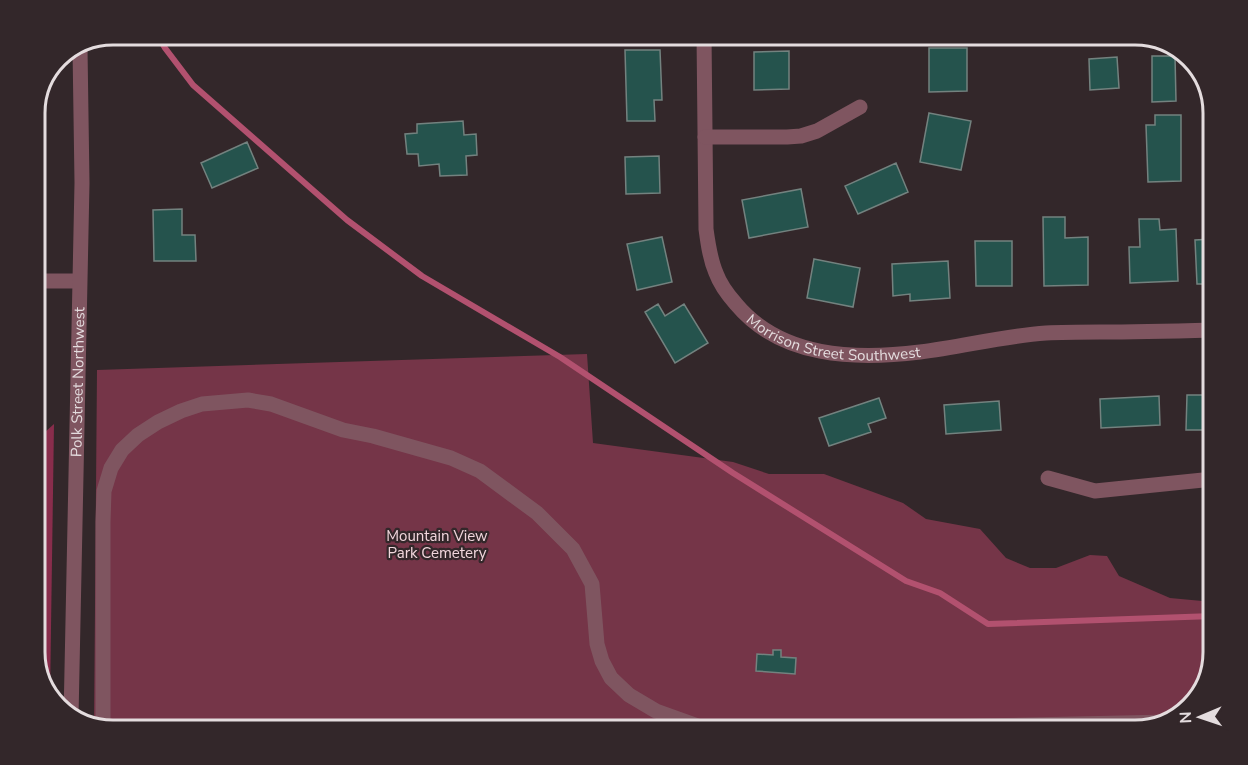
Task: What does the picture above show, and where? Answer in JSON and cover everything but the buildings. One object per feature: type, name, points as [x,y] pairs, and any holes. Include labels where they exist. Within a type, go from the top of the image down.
[{"type":"street","name":"Morrison Street Southwest","points":[[704,45],[708,246],[716,275],[730,297],[748,318],[759,326],[795,345],[818,351],[864,356],[918,352],[1045,333],[1203,330]]},
{"type":"street","name":"Polk Street Northwest","points":[[71,706],[82,163],[81,53]]},
{"type":"street","points":[[705,137],[801,136],[817,131],[860,107]]},
{"type":"street","points":[[45,281],[79,281]]},
{"type":"street","points":[[103,719],[103,522],[104,491],[111,468],[122,450],[138,435],[158,422],[202,404],[248,400],[271,404],[343,429],[451,458],[480,471],[537,513],[573,549],[592,584],[597,644],[602,661],[611,678],[630,695],[656,711],[681,720]]},
{"type":"street","points":[[1048,478],[1095,491],[1203,480]]},
{"type":"green space","name":"Mountain View Park Cemetery","points":[[587,354],[593,443],[733,462],[769,474],[824,474],[903,503],[926,519],[980,529],[1006,558],[1030,568],[1056,568],[1090,555],[1107,556],[1119,576],[1170,598],[1203,601],[1203,652],[1201,670],[1194,686],[1170,687],[1170,710],[1153,718],[1136,720],[112,720],[94,718],[97,370]]},
{"type":"shaded area","points":[[54,424],[50,677],[45,657],[45,432]]},
{"type":"waterway","points":[[163,45],[193,85],[347,220],[422,276],[560,357],[733,473],[906,581],[940,593],[988,624],[1203,616]]}]
